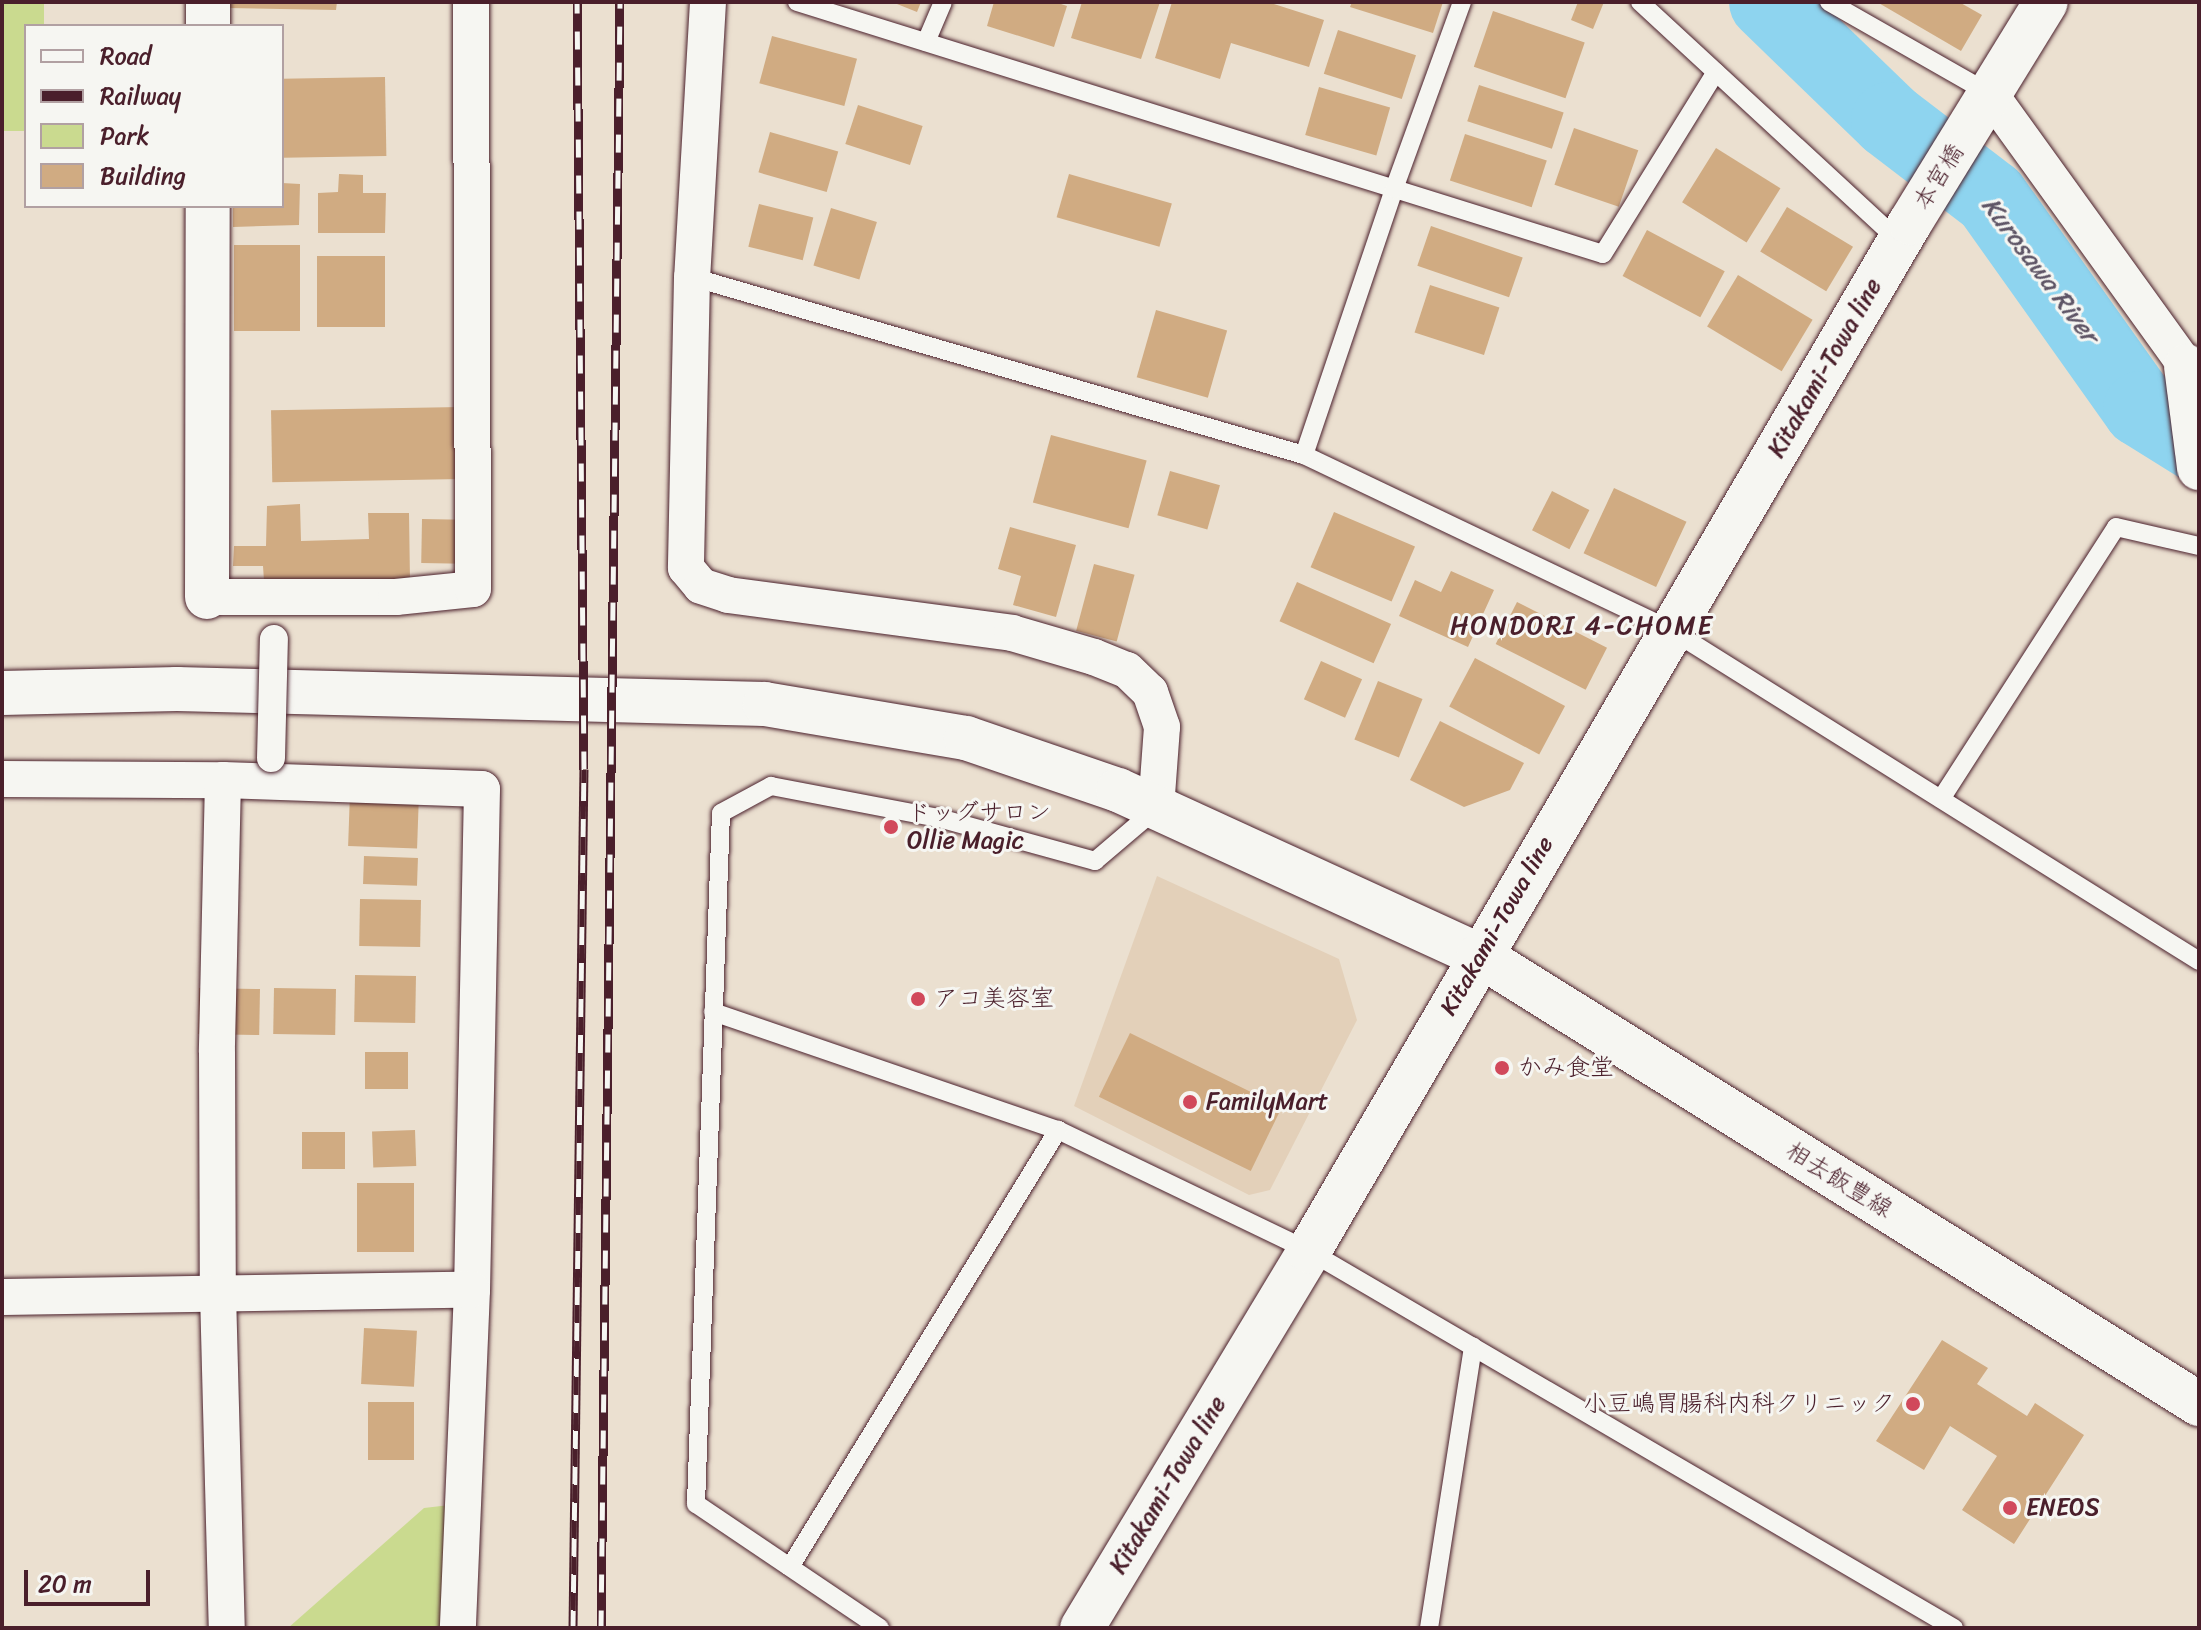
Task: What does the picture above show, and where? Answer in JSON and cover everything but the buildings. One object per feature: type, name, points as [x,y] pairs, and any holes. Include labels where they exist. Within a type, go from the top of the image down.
[{"type":"main road","points":[[208,2],[208,24]]},
{"type":"main road","points":[[1979,112],[2046,2]]},
{"type":"main road","name":"本宮橋","points":[[1905,232],[1979,112]]},
{"type":"main road","points":[[207,597],[208,208]]},
{"type":"main road","name":"Kitakami-Towa line","points":[[1082,1628],[1309,1251],[1479,955],[1905,232]]},
{"type":"main road","points":[[2195,362],[2199,468]]},
{"type":"main road","name":"相去飯豊線","points":[[2,693],[192,690],[765,704],[966,738],[1118,790],[1479,955],[2199,1404]]},
{"type":"street","points":[[207,597],[396,597],[473,589],[471,2]]},
{"type":"street","points":[[708,2],[692,277],[686,568],[701,586],[728,595],[1012,633],[1127,670],[1150,692],[1162,727],[1156,809]]},
{"type":"street","points":[[1979,112],[2195,362]]},
{"type":"street","points":[[271,758],[274,639]]},
{"type":"street","points":[[2,779],[223,780],[482,789],[472,1290],[458,1628]]},
{"type":"street","points":[[223,780],[217,1052],[218,1293],[227,1628]]},
{"type":"street","points":[[2,1297],[472,1290]]},
{"type":"lane","points":[[797,2],[1603,254],[1716,72]]},
{"type":"lane","points":[[926,42],[943,2]]},
{"type":"lane","points":[[1304,455],[1394,189],[1462,2]]},
{"type":"lane","points":[[1640,2],[1716,72],[1905,232]]},
{"type":"lane","points":[[1833,4],[1979,112]]},
{"type":"lane","points":[[692,277],[1304,455],[1671,630],[2199,961]]},
{"type":"lane","points":[[1941,799],[2116,527],[2199,546]]},
{"type":"lane","points":[[880,1628],[696,1504],[721,813],[771,786],[939,818],[1095,861],[1156,809]]},
{"type":"lane","points":[[713,1012],[1058,1130],[1309,1251],[1954,1628]]},
{"type":"lane","points":[[790,1567],[1058,1130]]},
{"type":"lane","points":[[1429,1628],[1473,1346]]},
{"type":"shaded area","points":[[1157,876],[1339,959],[1357,1020],[1270,1190],[1249,1195],[1074,1106]]},
{"type":"green space","points":[[2,2],[44,2],[44,24],[24,24],[24,131],[2,131]]},
{"type":"green space","points":[[467,1503],[466,1628],[288,1628],[424,1508]]},
{"type":"waterway","name":"Kurosawa River","points":[[1767,2],[1889,120],[1991,198],[2141,409],[2199,445]]},
{"type":"railway","points":[[573,1628],[584,769],[577,2]]},
{"type":"railway","points":[[601,1628],[620,2]]},
{"type":"place","name":"ドッグサロン Ollie Magic","points":[[891,827]]},
{"type":"place","name":"アコ美容室","points":[[918,999]]},
{"type":"place","name":"かみ食堂","points":[[1502,1068]]},
{"type":"place","name":"FamilyMart","points":[[1190,1102]]},
{"type":"place","name":"小豆嶋胃腸科内科クリニック","points":[[1913,1404]]},
{"type":"place","name":"ENEOS","points":[[2010,1508]]},
{"type":"district","name":"HONDORI 4-CHOME","points":[[1582,626]]}]
